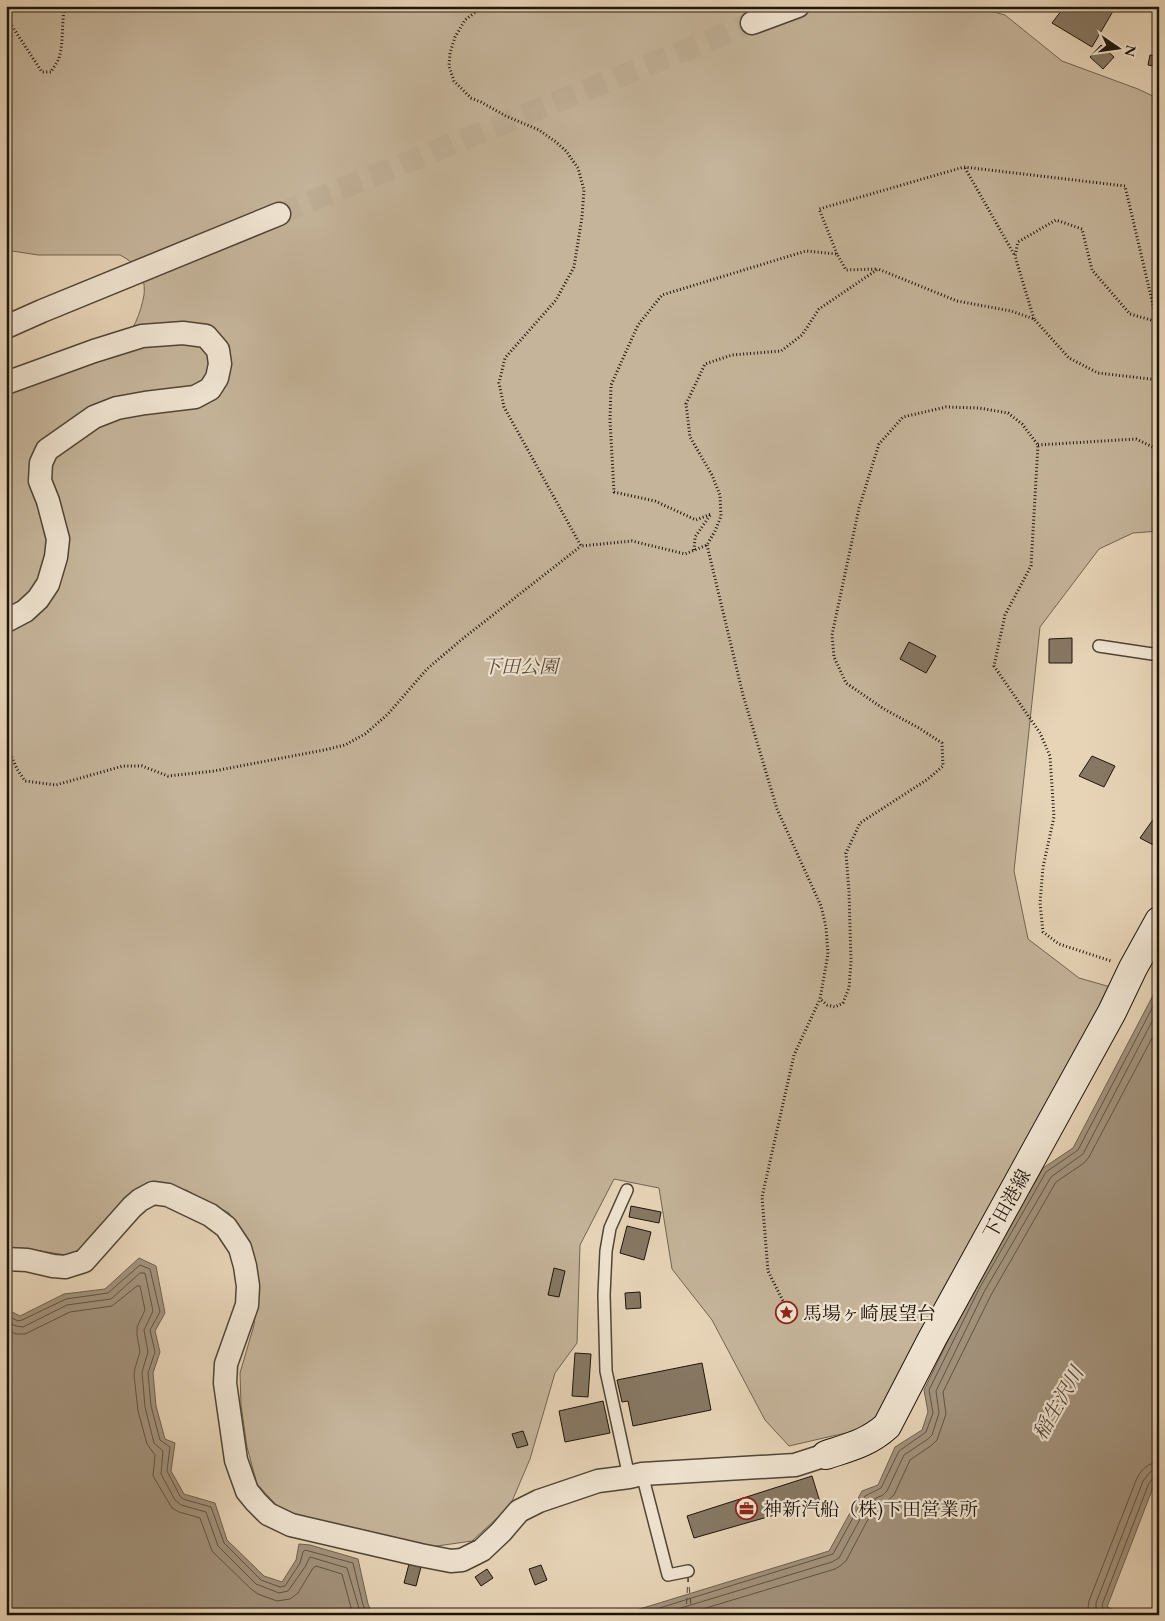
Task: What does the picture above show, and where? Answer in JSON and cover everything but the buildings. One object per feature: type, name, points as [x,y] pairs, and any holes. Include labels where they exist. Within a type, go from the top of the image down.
[{"type":"main road","name":"下田港線","points":[[826,1455],[857,1445],[875,1436],[887,1426],[932,1339],[1112,1012],[1133,968],[1159,921]]},
{"type":"street","points":[[752,24],[798,6]]},
{"type":"street","points":[[6,327],[279,214]]},
{"type":"street","points":[[6,383],[94,351],[142,336],[183,333],[206,336],[218,350],[220,364],[218,378],[210,388],[195,397],[145,402],[117,408],[94,417],[48,450],[41,463],[40,481],[48,501],[58,540],[56,557],[48,584],[38,599],[25,611],[6,621]]},
{"type":"street","points":[[6,1259],[27,1260],[65,1267],[84,1261],[132,1207],[153,1193],[168,1195],[210,1215],[226,1227],[240,1248],[248,1286],[247,1306],[226,1364],[225,1383],[236,1460],[247,1491],[268,1514],[291,1525],[420,1556],[451,1561],[462,1560],[482,1550],[519,1511],[539,1501],[598,1481],[636,1476],[795,1465],[826,1455]]},
{"type":"lane","points":[[1099,646],[1159,654]]},
{"type":"lane","points":[[626,1190],[610,1228],[606,1251],[604,1295],[606,1372],[636,1476],[668,1575],[688,1570]]},
{"type":"path","points":[[6,17],[42,72],[47,73],[51,72],[58,59],[62,45],[65,6]]},
{"type":"path","points":[[484,6],[465,20],[455,37],[450,52],[449,66],[454,81],[470,98],[539,130],[556,142],[566,151],[578,168],[584,190],[574,267],[556,300],[506,358],[498,383],[504,408],[581,546]]},
{"type":"path","points":[[964,167],[1015,256],[1034,318],[1069,358],[1098,373],[1159,380]]},
{"type":"path","points":[[1015,256],[1018,242],[1056,220],[1082,229],[1092,270],[1130,314],[1158,322],[1125,186],[964,167],[819,209],[837,254],[846,270],[878,269],[957,301],[1011,310],[1034,318]]},
{"type":"path","points":[[694,550],[695,537],[711,514],[696,520],[655,501],[614,492],[610,420],[611,385],[638,325],[662,295],[806,251],[837,254]]},
{"type":"path","points":[[6,744],[16,769],[26,781],[56,785],[123,766],[142,766],[168,776],[214,771],[345,745],[365,734],[388,714],[427,669],[461,640],[581,546],[632,541],[685,554],[707,545],[721,516],[720,495],[712,476],[690,437],[686,404],[704,364],[732,355],[781,351],[802,335],[820,309],[878,269]]},
{"type":"path","points":[[820,999],[827,1005],[835,1007],[843,1003],[849,988],[851,961],[846,853],[860,823],[928,779],[942,766],[942,743],[884,709],[846,683],[834,657],[832,635],[859,508],[879,444],[903,417],[946,406],[979,408],[1008,413],[1022,424],[1038,445],[1030,566],[1005,615],[994,666],[1040,733],[1050,756],[1054,817],[1043,867],[1040,903],[1043,932],[1059,944],[1133,968]]},
{"type":"path","points":[[1038,445],[1136,439],[1159,450]]},
{"type":"path","points":[[707,545],[743,695],[777,809],[823,913],[826,927],[828,954],[820,999],[794,1055],[762,1197],[768,1271],[786,1307]]},
{"type":"green space","name":"下田公園","points":[[6,6],[973,6],[1005,15],[1062,61],[1138,89],[1159,99],[1159,531],[1133,533],[1099,549],[1040,627],[1014,871],[1028,939],[1079,978],[1114,988],[876,1426],[789,1446],[765,1420],[712,1320],[672,1269],[659,1188],[614,1179],[580,1245],[577,1343],[555,1373],[530,1459],[510,1506],[472,1541],[430,1547],[282,1511],[257,1484],[247,1447],[241,1405],[240,1373],[254,1325],[259,1281],[247,1241],[229,1213],[186,1190],[152,1188],[72,1256],[22,1248],[6,1249],[6,393],[67,373],[91,362],[119,345],[136,322],[143,302],[144,288],[142,276],[136,266],[120,255],[38,255],[6,250]]},
{"type":"water","name":"稲生沢川","points":[[1159,984],[1159,1478],[1154,1485],[1107,1607],[1125,1615],[620,1615],[829,1551],[862,1491],[878,1485],[895,1447],[922,1430],[928,1412],[924,1390],[974,1287],[1043,1168],[1073,1148]]},
{"type":"water","points":[[139,1258],[156,1266],[165,1313],[155,1331],[160,1352],[153,1373],[156,1406],[165,1439],[175,1443],[171,1471],[184,1494],[215,1503],[227,1540],[264,1576],[282,1582],[296,1560],[299,1544],[310,1545],[358,1559],[368,1604],[373,1615],[6,1615],[6,1309],[20,1316],[64,1294],[105,1289]]},
{"type":"ferry route","points":[[688,1576],[692,1615]]},
{"type":"ferry route","points":[[686,1615],[688,1576]]},
{"type":"tunnel","points":[[279,214],[752,23]]},
{"type":"place","name":"馬場ヶ崎展望台","points":[[787,1313]]},
{"type":"place","name":"神新汽船（株)下田営業所","points":[[747,1509]]}]
